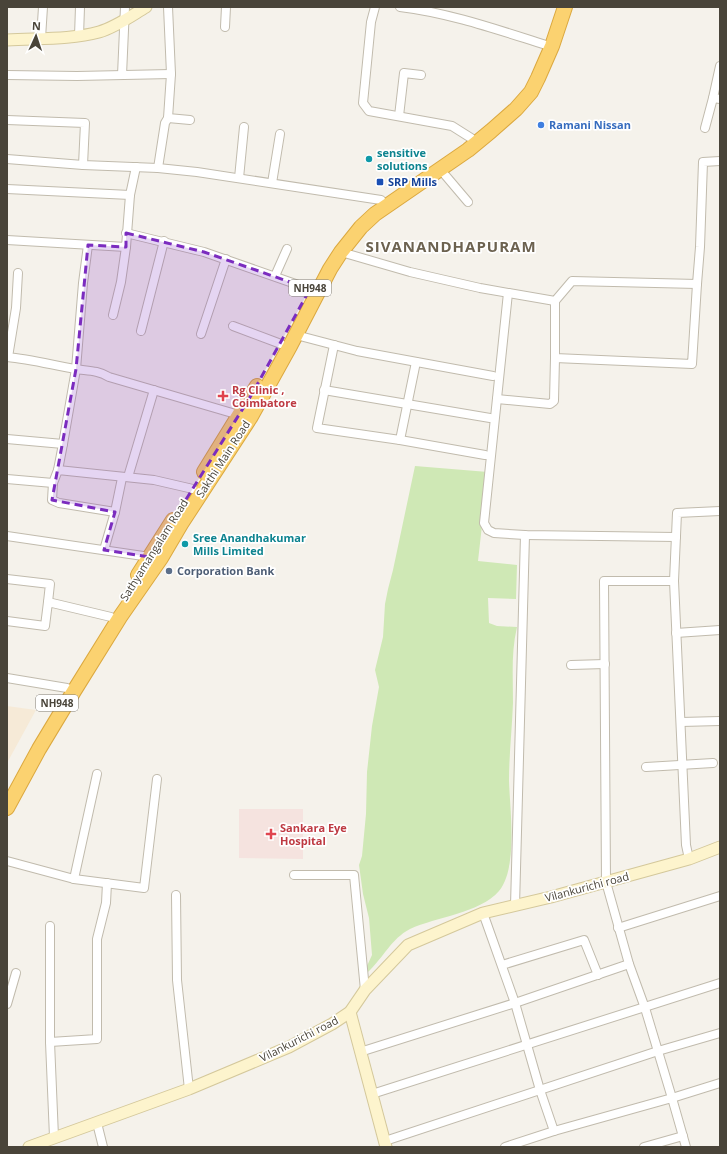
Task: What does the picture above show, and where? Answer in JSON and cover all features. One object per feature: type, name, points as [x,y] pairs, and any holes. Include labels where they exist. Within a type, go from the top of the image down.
[{"type":"highway","name":"Sathyamangalam Road","points":[[7,791],[36,736],[66,688],[193,489],[247,409],[310,289],[334,249],[356,222],[371,207],[471,138],[509,105],[523,89],[532,74],[546,45],[558,7]]},
{"type":"highway","name":"Sakthi Main Road","points":[[7,808],[39,749],[74,691],[120,617],[161,558],[247,409],[296,335],[330,269],[341,252],[361,227],[375,214],[468,150],[516,109],[530,92],[552,46],[565,7]]},
{"type":"main road","points":[[7,40],[79,36],[101,31],[146,7]]},
{"type":"main road","name":"Vilankurichi road","points":[[28,1147],[189,1089],[289,1047],[332,1024],[350,1012],[365,990],[408,945],[483,913],[515,906],[660,867],[720,847]]},
{"type":"main road","points":[[350,1012],[385,1144]]},
{"type":"street","points":[[41,38],[43,7]]},
{"type":"street","points":[[79,36],[80,7]]},
{"type":"street","points":[[122,75],[125,7]]},
{"type":"street","points":[[158,168],[165,123],[168,118],[171,74],[168,7]]},
{"type":"street","points":[[225,26],[226,7]]},
{"type":"street","points":[[374,7],[363,103],[369,111],[452,126],[471,138]]},
{"type":"street","points":[[400,7],[416,8],[450,16],[546,45]]},
{"type":"street","points":[[450,7],[450,16]]},
{"type":"street","points":[[705,128],[716,98],[720,66]]},
{"type":"street","points":[[399,116],[404,73],[421,74]]},
{"type":"street","points":[[7,75],[77,76],[171,74]]},
{"type":"street","points":[[168,118],[190,120]]},
{"type":"street","points":[[7,120],[85,123],[83,165]]},
{"type":"street","points":[[238,178],[244,127]]},
{"type":"street","points":[[272,183],[280,134]]},
{"type":"street","points":[[7,159],[83,165],[158,168],[238,178],[381,200]]},
{"type":"street","points":[[555,358],[692,364],[700,247],[703,162],[720,161]]},
{"type":"street","points":[[113,315],[121,282],[126,247],[130,195],[136,167]]},
{"type":"street","points":[[440,169],[468,202]]},
{"type":"street","points":[[7,189],[130,195]]},
{"type":"street","points":[[126,233],[164,241],[204,252],[310,289]]},
{"type":"street","points":[[7,240],[126,247]]},
{"type":"street","points":[[141,331],[164,241]]},
{"type":"street","points":[[88,245],[83,283],[76,369],[58,470],[53,483],[52,500],[59,503],[115,512]]},
{"type":"street","points":[[275,276],[287,249]]},
{"type":"street","points":[[341,252],[410,272],[508,293],[555,301]]},
{"type":"street","points":[[201,334],[226,259]]},
{"type":"street","points":[[18,273],[16,308],[8,357],[99,372],[109,377],[154,390],[247,409]]},
{"type":"street","points":[[497,399],[550,404],[554,401],[555,301],[572,281],[697,284]]},
{"type":"street","points":[[508,293],[484,523],[488,530],[494,533],[525,535],[676,537]]},
{"type":"street","points":[[7,307],[16,308]]},
{"type":"street","points":[[233,326],[281,344]]},
{"type":"street","points":[[296,335],[357,351],[493,376]]},
{"type":"street","points":[[334,345],[317,428],[400,440],[485,455]]},
{"type":"street","points":[[400,440],[416,362]]},
{"type":"street","points":[[104,550],[125,478],[154,390]]},
{"type":"street","points":[[324,390],[490,418]]},
{"type":"street","points":[[7,439],[63,444]]},
{"type":"street","points":[[58,470],[154,480],[193,489]]},
{"type":"street","points":[[7,479],[53,483]]},
{"type":"street","points":[[689,858],[686,845],[674,581],[677,513],[720,511]]},
{"type":"street","points":[[515,906],[525,535]]},
{"type":"street","points":[[7,536],[150,557]]},
{"type":"street","points":[[7,579],[50,584],[45,626],[7,622]]},
{"type":"street","points":[[674,581],[604,581],[606,882],[618,928],[645,1008],[686,1147]]},
{"type":"street","points":[[48,602],[111,617]]},
{"type":"street","points":[[676,633],[720,630]]},
{"type":"street","points":[[571,665],[605,664]]},
{"type":"street","points":[[7,678],[66,688]]},
{"type":"street","points":[[681,722],[720,721]]},
{"type":"street","points":[[646,767],[713,763]]},
{"type":"street","points":[[74,879],[97,774]]},
{"type":"street","points":[[7,861],[74,879],[144,888],[157,779]]},
{"type":"street","points":[[294,875],[354,875],[365,990]]},
{"type":"street","points":[[50,1042],[97,1040],[97,939],[106,903],[107,883]]},
{"type":"street","points":[[176,896],[177,980],[189,1089]]},
{"type":"street","points":[[618,928],[720,896]]},
{"type":"street","points":[[483,913],[515,1003],[540,1090],[554,1131]]},
{"type":"street","points":[[50,926],[50,1042],[54,1137]]},
{"type":"street","points":[[502,965],[584,940],[598,974]]},
{"type":"street","points":[[360,1052],[515,1003],[629,964]]},
{"type":"street","points":[[7,1004],[16,973]]},
{"type":"street","points":[[372,1094],[720,983]]},
{"type":"street","points":[[385,1144],[540,1090],[658,1051],[720,1033]]},
{"type":"street","points":[[504,1147],[720,1083]]},
{"type":"street","points":[[97,1123],[103,1147]]},
{"type":"street","points":[[644,1147],[683,1136]]},
{"type":"highlighted area","points":[[126,233],[147,237],[204,252],[310,289],[252,394],[150,557],[104,550],[115,512],[52,500],[76,369],[88,245],[126,247]]},
{"type":"shaded area","points":[[7,706],[36,710],[7,763]]},
{"type":"shaded area","name":"Sankara Eye Hospital","points":[[239,809],[303,809],[303,859],[239,858]]},
{"type":"green space","points":[[415,466],[488,472],[478,561],[517,565],[516,599],[488,598],[489,623],[497,626],[517,627],[513,655],[513,703],[509,771],[512,839],[511,854],[505,881],[499,891],[491,898],[481,905],[469,910],[421,925],[403,933],[368,972],[366,969],[372,955],[369,918],[363,894],[359,865],[362,856],[366,814],[367,772],[372,726],[379,687],[375,670],[383,637],[385,604]]},
{"type":"place","name":"Ramani Nissan","points":[[541,125]]},
{"type":"place","name":"sensitive solutions","points":[[369,159]]},
{"type":"place","name":"SRP Mills","points":[[380,182]]},
{"type":"place","name":"Rg Clinic , Coimbatore","points":[[223,396]]},
{"type":"place","name":"Sree Anandhakumar Mills Limited","points":[[185,544]]},
{"type":"place","name":"Corporation Bank","points":[[169,571]]},
{"type":"place","name":"Sankara Eye Hospital","points":[[271,834]]},
{"type":"district","name":"SIVANANDHAPURAM","points":[[451,247]]}]
